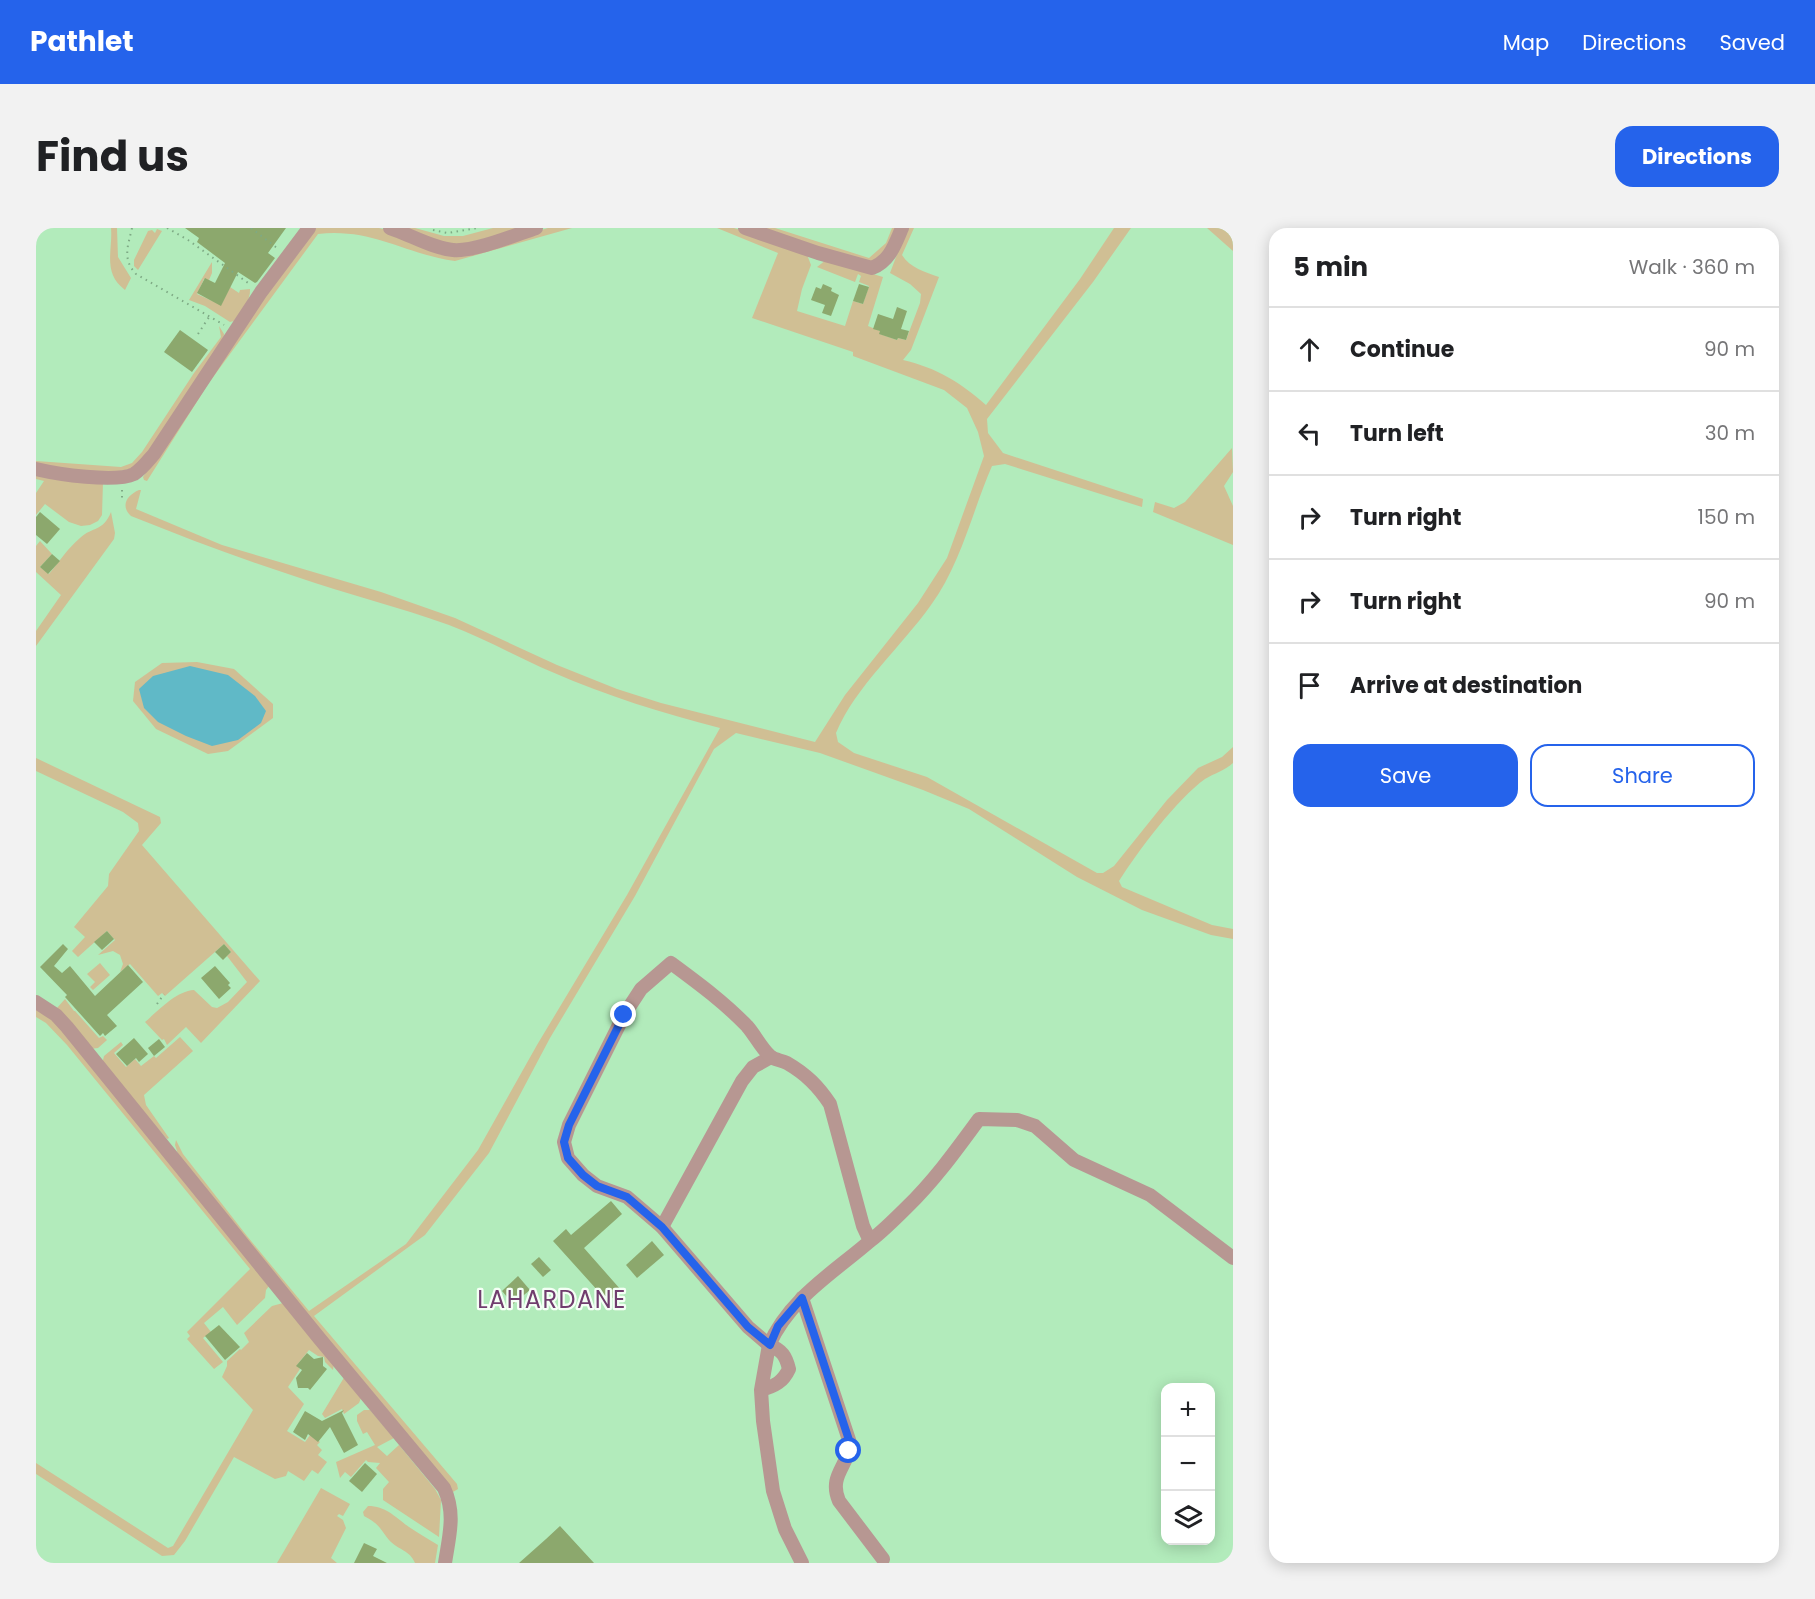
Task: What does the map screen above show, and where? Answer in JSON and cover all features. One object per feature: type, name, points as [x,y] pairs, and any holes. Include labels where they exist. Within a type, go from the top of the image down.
[{"type":"street","points":[[36,469],[107,478],[135,473],[148,462],[261,292],[309,228]]},
{"type":"street","points":[[390,228],[438,247],[455,250],[471,248],[536,228]]},
{"type":"street","points":[[745,228],[872,268],[879,265],[889,255],[902,228]]},
{"type":"street","points":[[761,1390],[773,1387],[784,1380],[789,1369],[786,1356],[748,1327],[662,1227],[627,1197],[597,1186],[583,1175],[568,1158],[564,1142],[569,1125],[629,1006],[641,989],[671,963],[720,1000],[747,1027],[771,1058],[783,1061],[812,1080],[830,1104],[863,1226],[870,1242]]},
{"type":"street","points":[[36,1002],[67,1027],[306,1323],[444,1488],[451,1505],[445,1563]]},
{"type":"street","points":[[662,1227],[742,1081],[753,1067],[771,1058]]},
{"type":"street","points":[[802,1563],[785,1529],[773,1491],[761,1390],[770,1345],[778,1326],[802,1298],[870,1242],[910,1205],[979,1119],[1017,1119],[1043,1131],[1074,1160],[1150,1195],[1233,1258]]},
{"type":"street","points":[[802,1298],[850,1443],[849,1451],[837,1476],[836,1493],[839,1502],[883,1559]]},
{"type":"path","points":[[132,228],[127,255],[129,267],[234,332]]},
{"type":"path","points":[[167,228],[188,240],[261,292]]},
{"type":"path","points":[[251,228],[287,255]]},
{"type":"path","points":[[428,230],[447,233],[477,228]]},
{"type":"path","points":[[198,334],[209,317]]},
{"type":"path","points":[[157,1004],[164,994]]},
{"type":"shaded area","points":[[111,228],[117,228],[118,257],[131,278],[125,290],[113,276],[111,269]]},
{"type":"shaded area","points":[[316,228],[379,228],[470,253],[548,228],[572,228],[455,261],[437,258],[372,238],[338,233],[318,234],[208,384],[147,481],[144,480],[143,477],[205,380],[307,236]]},
{"type":"shaded area","points":[[397,228],[415,228],[444,236],[463,236],[493,228],[526,228],[455,246]]},
{"type":"shaded area","points":[[717,228],[734,228],[806,252],[811,265],[797,311],[845,326],[853,301],[863,304],[869,286],[859,282],[861,276],[858,274],[855,282],[817,267],[826,260],[883,277],[868,326],[880,331],[880,334],[897,340],[898,338],[906,340],[920,303],[921,294],[910,284],[890,273],[907,228],[914,228],[902,255],[914,266],[939,277],[911,350],[903,360],[927,367],[948,377],[986,405],[1080,279],[1114,228],[1131,228],[1093,282],[987,419],[988,433],[1003,453],[1143,499],[1142,507],[1005,464],[992,466],[958,555],[941,589],[931,605],[855,699],[836,733],[838,742],[854,753],[927,777],[1097,873],[1103,873],[1114,866],[1167,800],[1198,768],[1222,757],[1233,747],[1233,763],[1205,779],[1182,799],[1147,841],[1119,881],[1122,887],[1212,925],[1233,929],[1233,939],[1211,935],[1142,910],[1077,877],[969,809],[820,753],[736,733],[714,749],[635,896],[550,1038],[489,1153],[425,1235],[314,1316],[457,1484],[458,1489],[453,1492],[306,1316],[178,1154],[176,1140],[183,1154],[309,1311],[406,1244],[478,1150],[537,1045],[627,895],[720,728],[593,689],[449,625],[214,548],[131,516],[126,508],[126,501],[131,495],[141,490],[136,509],[222,545],[381,592],[455,618],[557,665],[617,689],[661,703],[815,742],[845,695],[918,603],[947,558],[984,456],[978,432],[967,408],[944,390],[853,356],[853,352],[752,318],[778,253]]},
{"type":"shaded area","points":[[756,228],[775,228],[869,258],[886,243],[892,228],[899,228],[884,256],[868,264]]},
{"type":"shaded area","points":[[1207,228],[1226,228],[1233,235],[1233,251]]},
{"type":"shaded area","points":[[157,229],[162,231],[138,270],[134,266],[134,260],[148,231],[152,230],[155,233]]},
{"type":"shaded area","points":[[212,262],[212,273],[209,280],[204,279],[197,294],[221,305],[230,287],[239,293],[240,290],[250,289],[247,302],[234,321],[230,322],[205,306],[189,300]]},
{"type":"shaded area","points":[[219,326],[224,334],[223,341],[138,467],[112,473],[36,466],[36,461],[121,467],[132,463],[142,452],[194,373],[221,337]]},
{"type":"shaded area","points":[[1232,448],[1233,472],[1224,486],[1233,506],[1233,545],[1153,512],[1155,502],[1174,508],[1185,502]]},
{"type":"shaded area","points":[[36,472],[103,482],[102,515],[98,521],[81,526],[69,522],[45,504],[36,515],[36,493],[44,481],[36,479]]},
{"type":"shaded area","points":[[111,512],[114,539],[36,646],[36,631],[61,595],[36,572],[36,546],[40,541],[52,554],[40,567],[49,574],[76,542],[105,523]]},
{"type":"shaded area","points":[[197,662],[234,669],[273,704],[273,718],[228,751],[208,754],[156,729],[133,701],[135,682],[162,663]]},
{"type":"shaded area","points":[[36,758],[160,817],[161,823],[142,845],[260,981],[201,1043],[186,1027],[167,1045],[164,1039],[162,1040],[145,1022],[168,1002],[187,991],[194,990],[212,1007],[217,1008],[228,1002],[247,982],[227,956],[231,952],[224,944],[165,996],[162,993],[158,996],[130,964],[120,972],[123,964],[120,955],[113,951],[98,955],[115,940],[107,931],[78,957],[72,951],[85,937],[74,927],[108,886],[109,874],[139,831],[138,823],[123,812],[36,771]]},
{"type":"shaded area","points":[[100,963],[110,975],[93,990],[90,987],[95,982],[87,974]]},
{"type":"shaded area","points":[[65,999],[99,1038],[103,1036],[107,1040],[98,1048],[90,1049],[57,1008]]},
{"type":"shaded area","points":[[36,1007],[54,1020],[269,1286],[265,1298],[237,1325],[223,1307],[204,1323],[211,1332],[203,1338],[223,1362],[214,1369],[187,1339],[190,1336],[187,1332],[250,1269],[67,1045],[46,1023],[36,1017]]},
{"type":"shaded area","points":[[180,1037],[193,1051],[144,1095],[146,1105],[169,1138],[167,1139],[102,1064],[104,1056],[121,1042],[123,1045],[114,1053],[126,1067],[135,1059],[141,1066],[154,1056],[156,1058]]},
{"type":"shaded area","points":[[283,1303],[334,1362],[333,1370],[325,1362],[324,1357],[309,1350],[297,1365],[300,1369],[288,1387],[304,1404],[287,1431],[305,1442],[310,1435],[320,1442],[317,1445],[322,1450],[318,1455],[327,1462],[318,1474],[312,1470],[304,1481],[288,1471],[286,1476],[275,1479],[234,1457],[185,1541],[174,1555],[162,1556],[36,1474],[36,1463],[168,1548],[173,1546],[253,1410],[222,1377],[227,1361],[249,1342],[244,1333],[272,1306]]},
{"type":"shaded area","points":[[345,1376],[361,1398],[359,1403],[344,1414],[342,1409],[325,1418],[322,1414]]},
{"type":"shaded area","points":[[364,1410],[370,1410],[394,1438],[377,1447],[387,1456],[399,1445],[435,1489],[441,1500],[439,1537],[383,1500],[383,1489],[389,1482],[376,1468],[380,1463],[366,1460],[351,1477],[345,1472],[340,1478],[336,1462],[375,1445],[367,1432],[363,1434],[357,1421],[357,1415]]},
{"type":"shaded area","points":[[321,1488],[350,1504],[343,1516],[339,1514],[337,1516],[343,1520],[346,1528],[331,1558],[337,1563],[277,1563]]},
{"type":"shaded area","points":[[368,1506],[385,1510],[438,1545],[435,1563],[415,1563],[410,1555],[392,1543],[376,1524],[364,1516],[363,1512]]},
{"type":"water","points":[[190,666],[228,675],[255,696],[266,711],[261,723],[238,740],[212,746],[158,722],[144,708],[139,689],[153,676]]},
{"type":"building","points":[[185,228],[286,228],[268,253],[275,258],[257,282],[255,283],[238,272],[221,306],[197,293],[205,278],[215,283],[225,263],[197,242],[199,238]]},
{"type":"building","points":[[823,284],[832,288],[831,291],[839,295],[831,316],[822,313],[825,305],[811,300],[816,287],[821,289]]},
{"type":"building","points":[[859,284],[869,287],[863,304],[853,301]]},
{"type":"building","points":[[897,307],[907,311],[901,329],[909,331],[906,340],[898,338],[897,340],[879,334],[880,331],[873,329],[878,314],[893,319]]},
{"type":"building","points":[[180,330],[208,350],[192,372],[164,352]]},
{"type":"building","points":[[40,512],[60,529],[47,544],[36,535],[36,517]]},
{"type":"building","points":[[52,554],[60,561],[48,574],[40,567]]},
{"type":"building","points":[[107,931],[114,939],[102,950],[94,942]]},
{"type":"building","points":[[63,944],[68,949],[54,966],[62,973],[70,966],[95,996],[128,965],[143,982],[107,1015],[117,1026],[105,1036],[103,1033],[100,1036],[65,997],[67,995],[40,967]]},
{"type":"building","points":[[224,944],[231,952],[223,960],[215,952]]},
{"type":"building","points":[[215,966],[230,983],[228,985],[231,988],[219,999],[201,978]]},
{"type":"building","points":[[134,1038],[148,1054],[139,1062],[136,1058],[127,1066],[116,1054]]},
{"type":"building","points":[[159,1039],[165,1047],[154,1056],[148,1048]]},
{"type":"building","points":[[611,1201],[622,1214],[584,1248],[621,1290],[608,1302],[553,1241],[566,1229],[571,1235]]},
{"type":"building","points":[[652,1241],[664,1255],[637,1278],[626,1265]]},
{"type":"building","points":[[539,1257],[551,1270],[543,1277],[531,1264]]},
{"type":"building","points":[[518,1276],[530,1290],[513,1304],[502,1291]]},
{"type":"building","points":[[219,1325],[240,1347],[225,1360],[205,1336]]},
{"type":"building","points":[[307,1353],[314,1359],[323,1357],[323,1366],[327,1369],[310,1390],[298,1388],[296,1378],[302,1370],[296,1366]]},
{"type":"building","points":[[344,1410],[342,1413],[358,1445],[344,1453],[330,1427],[318,1442],[308,1434],[305,1440],[293,1432],[305,1411],[322,1421]]},
{"type":"building","points":[[365,1463],[377,1474],[362,1492],[349,1481]]},
{"type":"building","points":[[560,1526],[594,1563],[519,1563],[546,1539]]},
{"type":"building","points":[[364,1543],[377,1549],[373,1556],[387,1563],[354,1563]]},
{"type":"district","name":"LAHARDANE","points":[[552,1299]]},
{"type":"route","points":[[624,1015],[569,1125],[564,1142],[568,1158],[583,1175],[597,1186],[627,1197],[662,1227],[688,1260],[748,1327],[770,1345],[778,1326],[802,1298],[850,1443],[849,1451]]}]
